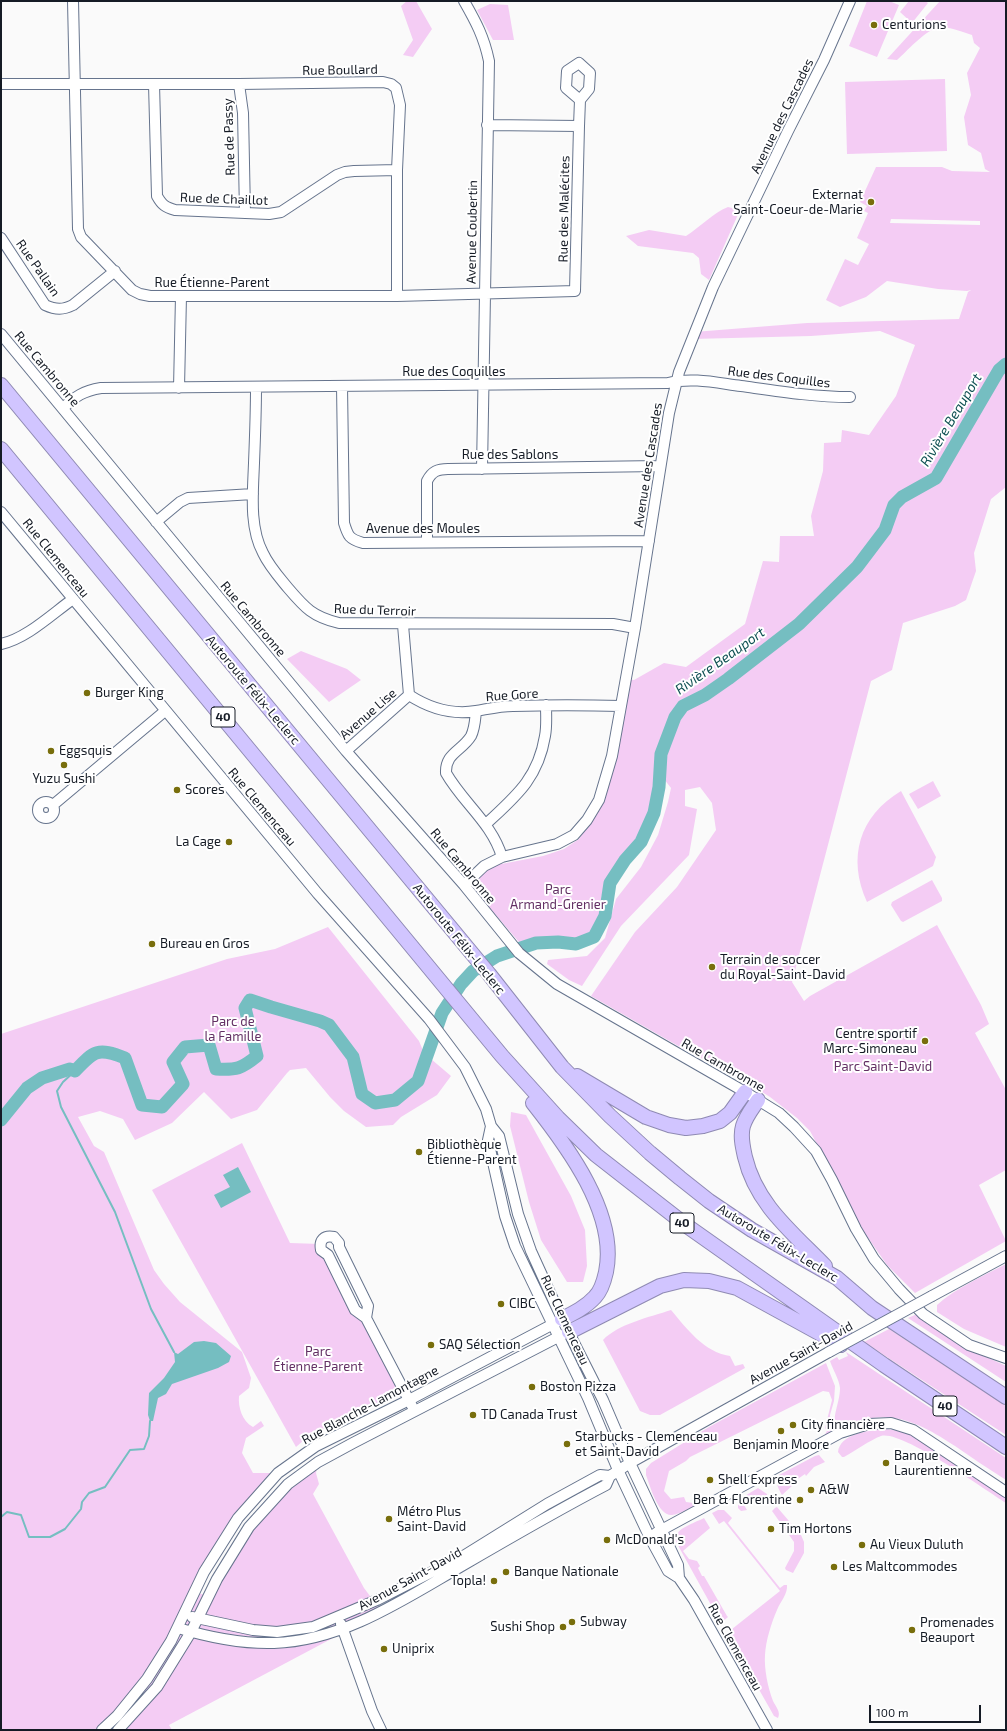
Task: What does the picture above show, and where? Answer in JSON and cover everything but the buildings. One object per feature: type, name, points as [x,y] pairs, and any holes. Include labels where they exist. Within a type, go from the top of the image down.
[{"type":"highway","name":"Autoroute Félix-Leclerc","points":[[1,385],[489,974],[562,1067],[598,1105],[650,1153],[710,1202],[752,1230],[837,1278],[872,1308],[1006,1396]]},
{"type":"highway","name":"40","points":[[1,449],[502,1056],[558,1118],[596,1155],[686,1226],[884,1365],[1006,1448]]},
{"type":"highway","points":[[502,1056],[513,1078],[548,1122],[581,1169],[593,1194],[609,1245],[608,1261],[602,1287],[596,1296],[588,1304],[557,1322]]},
{"type":"highway","points":[[562,1067],[646,1117],[669,1125],[686,1128],[703,1126],[720,1121],[730,1113],[745,1092]]},
{"type":"highway","points":[[758,1100],[747,1115],[742,1128],[742,1147],[751,1177],[757,1190],[771,1211],[837,1278]]},
{"type":"highway","points":[[563,1334],[660,1286],[684,1280],[708,1281],[737,1288],[867,1358],[884,1365]]},
{"type":"street","name":"Rue Étienne-Parent","points":[[73,1],[78,229],[81,237],[132,290],[140,294],[150,296],[397,296],[484,294]]},
{"type":"street","name":"Avenue Coubertin","points":[[464,1],[480,28],[489,62],[482,385],[482,469]]},
{"type":"street","name":"Avenue des Cascades","points":[[464,884],[484,866],[502,857],[557,844],[574,835],[587,820],[599,800],[612,756],[635,628],[659,466],[677,381],[694,332],[713,287],[824,60],[850,1]]},
{"type":"street","name":"Rue Boullard","points":[[74,85],[383,82],[391,84],[396,88],[400,105],[397,170],[397,296]]},
{"type":"street","points":[[1,84],[74,85]]},
{"type":"street","name":"Rue de Chaillot","points":[[154,84],[157,196],[162,205],[175,210],[269,214],[281,212],[337,175],[345,172],[397,170]]},
{"type":"street","name":"Rue de Passy","points":[[239,84],[242,113],[244,213]]},
{"type":"street","points":[[487,125],[578,126],[580,100]]},
{"type":"street","name":"Rue des Malécites","points":[[484,294],[575,292],[578,126]]},
{"type":"street","name":"Rue Pallain","points":[[1,238],[46,305],[52,308],[65,309],[73,305],[115,271]]},
{"type":"street","points":[[179,388],[181,296]]},
{"type":"street","name":"Rue Cambronne","points":[[1,334],[346,751],[464,884],[506,938],[520,953],[557,984],[745,1092],[784,1118],[816,1152],[832,1180],[856,1229],[874,1258],[899,1289],[923,1314],[969,1345],[1006,1358]]},
{"type":"street","name":"Rue des Coquilles","points":[[63,408],[87,390],[101,388],[668,383],[701,380],[825,397],[850,397]]},
{"type":"street","name":"Avenue des Moules","points":[[342,386],[344,523],[347,533],[352,540],[363,543],[649,541]]},
{"type":"street","name":"Rue du Terroir","points":[[256,387],[253,494],[254,519],[257,538],[262,553],[275,572],[304,608],[314,615],[325,620],[339,623],[613,624],[635,628]]},
{"type":"street","name":"Rue des Sablons","points":[[427,542],[427,481],[434,471],[442,469],[659,466]]},
{"type":"street","points":[[156,522],[180,502],[188,498],[253,494]]},
{"type":"street","name":"Rue Clemenceau","points":[[1,512],[318,894],[429,1019],[465,1067],[486,1109],[490,1126],[499,1136],[522,1227],[557,1322],[603,1400],[630,1463],[678,1565],[679,1578]]},
{"type":"street","points":[[1,644],[16,639],[73,599]]},
{"type":"street","name":"Avenue Lise","points":[[346,751],[409,695],[403,624]]},
{"type":"street","name":"Rue Gore","points":[[409,695],[421,703],[436,709],[451,711],[476,711],[509,706],[621,706]]},
{"type":"street","points":[[486,824],[518,794],[531,777],[540,757],[545,736],[546,706]]},
{"type":"street","points":[[53,805],[165,711]]},
{"type":"street","points":[[476,711],[475,727],[471,736],[449,758],[445,765],[446,773],[486,824],[498,844],[502,857]]},
{"type":"street","points":[[366,1318],[368,1306],[339,1247],[339,1243],[334,1237],[329,1236],[323,1238],[320,1244],[321,1250],[328,1255],[355,1310],[366,1318],[415,1411]]},
{"type":"street","name":"Avenue Saint-David","points":[[184,1615],[253,1630],[277,1632],[314,1627],[376,1600],[464,1555],[547,1504],[600,1475],[614,1473],[829,1352],[1006,1256]]},
{"type":"street","name":"Rue Blanche-Lamontagne","points":[[102,1730],[117,1716],[147,1679],[178,1628],[204,1572],[238,1518],[278,1473],[316,1446],[409,1400],[557,1322]]},
{"type":"street","name":"Rue Clemenceau","points":[[563,1334],[588,1398],[614,1473],[668,1570],[679,1578],[694,1600],[766,1730]]},
{"type":"street","name":"Rue Blanche-Lamontagne","points":[[118,1730],[157,1687],[191,1632],[216,1579],[249,1527],[288,1484],[318,1462],[563,1334]]},
{"type":"street","points":[[649,1536],[840,1433],[869,1424],[892,1423],[913,1430],[1006,1492]]},
{"type":"street","name":"Avenue Saint-David","points":[[178,1628],[191,1632],[251,1643],[274,1643],[315,1637],[343,1628],[382,1612],[553,1513],[606,1485],[614,1473]]},
{"type":"street","points":[[338,1616],[372,1711],[381,1730]]},
{"type":"green space","points":[[407,1],[416,1],[432,29],[413,57],[403,55],[413,40],[401,6]]},
{"type":"green space","name":"Centurions","points":[[867,1],[889,1],[899,5],[877,57],[849,46]]},
{"type":"green space","points":[[909,1],[925,1],[928,3],[912,23],[900,12]]},
{"type":"green space","points":[[940,1],[1006,1],[1006,487],[991,499],[974,553],[976,571],[966,600],[955,606],[903,623],[892,670],[871,681],[792,982],[804,1001],[810,996],[937,925],[981,1005],[989,1024],[975,1033],[1006,1090],[1006,1170],[979,1185],[1006,1241],[915,1293],[887,1265],[864,1232],[810,1131],[797,1118],[770,1097],[743,1080],[680,1047],[591,996],[635,932],[677,887],[716,830],[712,803],[700,787],[685,790],[685,806],[697,809],[689,855],[621,926],[582,986],[569,980],[547,964],[548,960],[587,956],[605,938],[616,899],[641,867],[658,835],[671,788],[660,774],[656,774],[654,801],[650,816],[645,826],[612,870],[603,890],[599,916],[595,928],[586,937],[569,941],[538,940],[519,942],[470,885],[491,866],[543,856],[564,849],[579,839],[595,815],[627,679],[634,680],[664,663],[686,667],[745,624],[763,561],[779,562],[780,536],[814,536],[811,516],[823,471],[824,443],[841,442],[842,430],[869,435],[896,396],[915,345],[880,331],[811,336],[692,339],[694,332],[807,323],[959,319],[968,292],[971,290],[938,289],[887,281],[866,297],[840,307],[826,300],[845,259],[858,265],[869,244],[857,238],[868,213],[864,211],[867,206],[860,202],[876,167],[942,167],[952,171],[990,172],[985,169],[981,153],[968,145],[964,117],[971,95],[967,73],[980,48],[974,43],[972,35],[949,28],[936,28],[921,38],[897,60],[887,59]],"holes":[[[891,219],[980,221],[980,225],[890,223]]]},
{"type":"green space","points":[[490,4],[508,5],[514,40],[493,40],[477,10]]},
{"type":"green space","points":[[945,79],[947,151],[847,154],[845,82]]},
{"type":"green space","points":[[728,207],[740,210],[709,280],[701,274],[699,258],[693,253],[638,246],[626,236],[649,230],[686,236],[717,213]]},
{"type":"green space","points":[[301,651],[347,669],[361,680],[329,702],[287,659]]},
{"type":"green space","points":[[933,781],[941,796],[918,809],[909,794]]},
{"type":"green space","points":[[901,791],[936,857],[933,866],[867,902],[861,886],[858,870],[858,854],[861,839],[875,813],[887,801]]},
{"type":"green space","points":[[932,880],[942,898],[942,901],[903,922],[901,921],[891,905],[892,902]]},
{"type":"green space","name":"Parc de la Famille","points":[[328,927],[419,1041],[424,1053],[451,1076],[437,1095],[401,1117],[393,1125],[366,1127],[344,1111],[330,1097],[306,1068],[290,1070],[257,1110],[231,1119],[204,1092],[172,1123],[135,1140],[123,1119],[100,1111],[78,1117],[94,1146],[104,1152],[154,1270],[180,1302],[242,1352],[251,1378],[249,1388],[239,1396],[240,1409],[243,1417],[253,1427],[261,1421],[264,1426],[246,1438],[242,1453],[253,1473],[278,1473],[238,1518],[195,1592],[208,1596],[249,1527],[318,1462],[316,1473],[319,1484],[313,1494],[364,1588],[382,1612],[169,1725],[172,1730],[1,1730],[1,1034],[227,959],[275,949]]},
{"type":"green space","points":[[511,1112],[526,1115],[571,1196],[585,1230],[587,1266],[583,1282],[567,1282],[541,1240],[529,1202],[510,1126]]},
{"type":"green space","name":"Parc Étienne-Parent","points":[[242,1143],[290,1243],[320,1244],[404,1391],[380,1403],[365,1406],[347,1415],[304,1440],[296,1447],[152,1190]]},
{"type":"green space","points":[[1006,1264],[1006,1347],[964,1329],[937,1312],[937,1305],[944,1299]]},
{"type":"green space","points":[[671,1310],[690,1332],[704,1345],[721,1354],[730,1356],[735,1366],[743,1364],[745,1368],[660,1415],[650,1415],[640,1411],[603,1340],[609,1334],[626,1325]]},
{"type":"green space","points":[[917,1314],[967,1348],[1006,1366],[1006,1382],[908,1318]]},
{"type":"green space","points":[[889,1329],[1006,1406],[1006,1435],[864,1342]]},
{"type":"green space","points":[[846,1352],[1006,1458],[1006,1480],[955,1446],[926,1429],[912,1423],[883,1417],[853,1423],[836,1431],[835,1415],[840,1388],[830,1361],[837,1357],[839,1360],[848,1356]]},
{"type":"green space","points":[[826,1363],[835,1386],[834,1401],[830,1415],[831,1431],[829,1434],[824,1436],[827,1431],[825,1428],[832,1400],[829,1392],[823,1391],[690,1457],[669,1471],[664,1491],[671,1499],[684,1497],[686,1502],[693,1503],[695,1506],[681,1513],[672,1515],[663,1511],[655,1500],[646,1475],[646,1469],[651,1463],[709,1427]]},
{"type":"green space","points":[[882,1429],[903,1432],[931,1445],[1006,1494],[1006,1503],[944,1462],[906,1442],[892,1437],[881,1436],[844,1457],[842,1457],[838,1452],[840,1446],[849,1437],[862,1432]]},
{"type":"green space","points":[[819,1455],[825,1462],[814,1467],[806,1476],[805,1474],[792,1483],[793,1485],[782,1495],[777,1483],[779,1475]]},
{"type":"green space","points":[[758,1488],[767,1494],[767,1499],[761,1502],[758,1498],[744,1505],[747,1510],[741,1511],[738,1508],[738,1500]]},
{"type":"green space","points":[[777,1507],[801,1535],[804,1542],[804,1553],[793,1573],[785,1568],[794,1551],[794,1542],[772,1511]]},
{"type":"green space","points":[[718,1510],[724,1510],[732,1518],[728,1523],[780,1588],[787,1585],[785,1595],[778,1607],[771,1626],[766,1644],[765,1655],[767,1678],[773,1701],[779,1712],[778,1718],[774,1716],[727,1633],[780,1591],[724,1521],[719,1524],[712,1513]]},
{"type":"green space","points":[[704,1518],[710,1528],[683,1551],[689,1559],[697,1561],[700,1566],[698,1568],[702,1576],[704,1576],[728,1617],[721,1623],[675,1540],[678,1532]]},
{"type":"water","points":[[238,1167],[251,1192],[221,1208],[214,1195],[230,1187],[223,1175]]},
{"type":"water","points":[[204,1341],[216,1343],[231,1356],[229,1362],[218,1368],[172,1384],[166,1394],[158,1398],[153,1421],[150,1421],[148,1415],[149,1393],[164,1378],[175,1362],[174,1352],[178,1354],[194,1342]]},
{"type":"waterway","name":"Rivière Beauport","points":[[1,1120],[27,1088],[42,1078],[70,1069],[75,1071],[92,1055],[102,1052],[125,1058],[142,1105],[162,1107],[183,1084],[173,1062],[185,1047],[209,1045],[216,1069],[238,1068],[247,1064],[257,1056],[245,1008],[250,1000],[329,1025],[353,1057],[362,1094],[375,1103],[395,1100],[418,1081],[442,1013],[461,984],[473,971],[497,956],[536,943],[558,942],[576,944],[594,937],[605,916],[610,883],[625,860],[641,842],[654,813],[659,787],[661,754],[675,717],[683,706],[705,695],[728,679],[799,624],[857,567],[885,530],[894,505],[902,497],[936,478],[999,370],[1006,364]]},
{"type":"waterway","points":[[75,1071],[63,1082],[57,1091],[61,1107],[115,1212],[151,1309],[174,1352]]},
{"type":"waterway","points":[[1,1517],[7,1512],[21,1515],[29,1537],[50,1537],[65,1529],[81,1509],[82,1502],[89,1493],[105,1487],[130,1450],[144,1449],[149,1436],[150,1421]]},
{"type":"place","name":"Centurions","points":[[874,25]]},
{"type":"place","name":"Externat Saint-Coeur-de-Marie","points":[[871,202]]},
{"type":"place","name":"Burger King","points":[[87,693]]},
{"type":"place","name":"Eggsquis","points":[[51,751]]},
{"type":"place","name":"Yuzu Sushi","points":[[64,765]]},
{"type":"place","name":"Scores","points":[[177,790]]},
{"type":"place","name":"La Cage","points":[[229,842]]},
{"type":"place","name":"Bureau en Gros","points":[[152,944]]},
{"type":"place","name":"Terrain de soccer du Royal-Saint-David","points":[[712,967]]},
{"type":"place","name":"Centre sportif Marc-Simoneau","points":[[925,1041]]},
{"type":"place","name":"Bibliothèque Étienne-Parent","points":[[419,1152]]},
{"type":"place","name":"CIBC","points":[[501,1304]]},
{"type":"place","name":"SAQ Sélection","points":[[431,1345]]},
{"type":"place","name":"Boston Pizza","points":[[532,1387]]},
{"type":"place","name":"TD Canada Trust","points":[[473,1415]]},
{"type":"place","name":"City financière","points":[[793,1425]]},
{"type":"place","name":"Benjamin Moore","points":[[781,1431]]},
{"type":"place","name":"Starbucks - Clemenceau et Saint-David","points":[[567,1444]]},
{"type":"place","name":"Banque Laurentienne","points":[[886,1463]]},
{"type":"place","name":"Shell Express","points":[[710,1480]]},
{"type":"place","name":"A&W","points":[[811,1490]]},
{"type":"place","name":"Ben & Florentine","points":[[800,1500]]},
{"type":"place","name":"Métro Plus Saint-David","points":[[389,1519]]},
{"type":"place","name":"Tim Hortons","points":[[771,1529]]},
{"type":"place","name":"McDonald's","points":[[607,1540]]},
{"type":"place","name":"Au Vieux Duluth","points":[[862,1545]]},
{"type":"place","name":"Les Maltcommodes","points":[[834,1567]]},
{"type":"place","name":"Banque Nationale","points":[[506,1572]]},
{"type":"place","name":"Topla!","points":[[494,1581]]},
{"type":"place","name":"Subway","points":[[572,1622]]},
{"type":"place","name":"Sushi Shop","points":[[563,1627]]},
{"type":"place","name":"Promenades Beauport","points":[[912,1630]]},
{"type":"place","name":"Uniprix","points":[[384,1649]]},
{"type":"park label","name":"Parc Armand-Grenier","points":[[558,898]]},
{"type":"park label","name":"Parc Saint-David","points":[[883,1067]]}]
